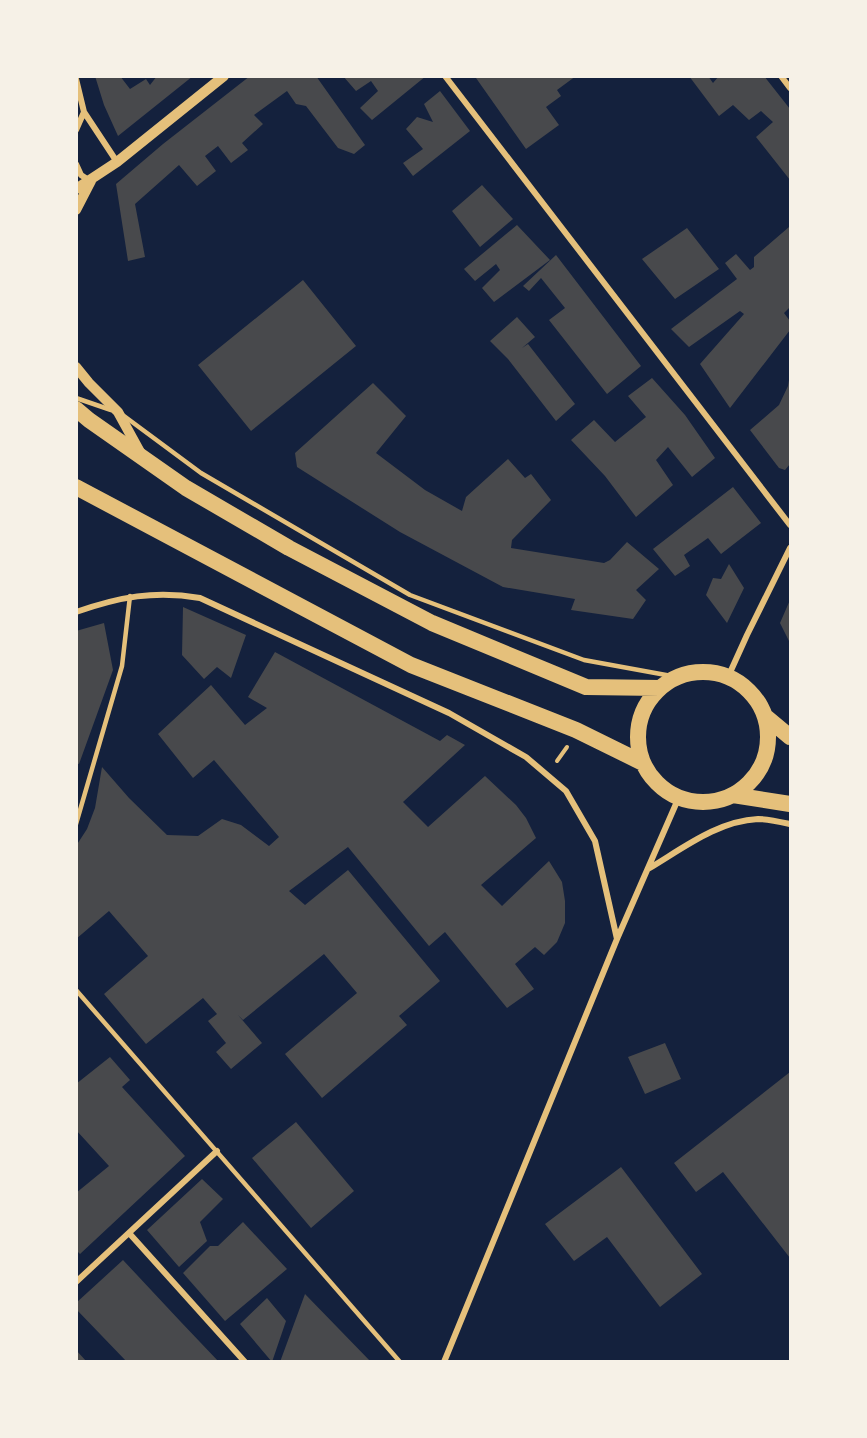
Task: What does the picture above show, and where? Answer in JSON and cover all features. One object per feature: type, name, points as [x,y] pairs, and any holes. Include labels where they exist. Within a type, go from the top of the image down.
[{"type":"highway","points":[[76,409],[186,488],[289,548],[432,623],[586,687],[660,688]]},
{"type":"highway","points":[[76,487],[411,665],[576,730],[643,763]]},
{"type":"highway","points":[[697,672],[717,673],[728,677],[739,682],[755,697],[766,717],[769,740],[764,762],[751,781],[733,795],[712,802],[689,801],[670,793],[654,780],[643,763],[638,743],[639,723],[647,704],[660,688],[677,677],[697,672]]},
{"type":"highway","points":[[766,717],[790,736]]},
{"type":"highway","points":[[733,795],[790,804]]},
{"type":"street","points":[[76,189],[117,162],[224,76]]},
{"type":"street","points":[[445,76],[790,525]]},
{"type":"street","points":[[781,76],[790,88]]},
{"type":"street","points":[[76,79],[84,112],[117,162]]},
{"type":"street","points":[[76,130],[84,112]]},
{"type":"street","points":[[76,164],[81,175],[91,181]]},
{"type":"street","points":[[76,210],[91,181]]},
{"type":"street","points":[[76,367],[118,412],[142,457]]},
{"type":"street","points":[[728,677],[790,548]]},
{"type":"street","points":[[76,612],[130,596],[175,593],[200,598],[450,713],[526,757],[566,791],[595,841],[617,939]]},
{"type":"street","points":[[444,1362],[617,939],[679,797]]},
{"type":"street","points":[[648,869],[712,830],[759,819],[790,824]]},
{"type":"street","points":[[76,1282],[217,1151]]},
{"type":"street","points":[[129,1233],[245,1362]]},
{"type":"lane","points":[[76,398],[118,412],[201,473],[410,596],[584,660],[677,677]]},
{"type":"lane","points":[[76,824],[123,666],[130,596]]},
{"type":"lane","points":[[76,990],[400,1362]]},
{"type":"path","points":[[557,761],[572,740]]},
{"type":"building","points":[[95,76],[120,76],[130,89],[146,79],[150,85],[157,76],[193,76],[118,136],[104,105]]},
{"type":"building","points":[[250,76],[316,76],[365,145],[354,154],[338,148],[306,106],[296,104],[287,91],[254,115],[263,124],[242,143],[248,150],[231,163],[218,146],[205,156],[216,171],[197,186],[179,165],[135,204],[145,257],[128,261],[116,184]]},
{"type":"building","points":[[343,76],[426,76],[372,120],[360,108],[378,91],[371,81],[356,91]]},
{"type":"building","points":[[479,76],[576,76],[557,90],[561,96],[546,107],[559,125],[526,149],[476,78]]},
{"type":"building","points":[[689,76],[708,76],[713,83],[719,76],[764,76],[790,109],[790,180],[756,137],[773,122],[761,111],[749,120],[733,105],[719,116]]},
{"type":"building","points":[[440,91],[470,131],[413,176],[403,163],[423,149],[406,129],[417,117],[433,122],[424,104]]},
{"type":"building","points":[[482,185],[513,219],[480,247],[452,211]]},
{"type":"building","points":[[517,225],[550,260],[494,302],[482,288],[500,270],[496,264],[475,281],[464,269]]},
{"type":"building","points":[[789,227],[790,307],[784,313],[790,321],[790,330],[730,408],[700,364],[744,314],[740,311],[689,347],[671,329],[737,279],[725,263],[736,254],[750,270],[754,267],[754,257]]},
{"type":"building","points":[[687,228],[719,269],[675,299],[642,259]]},
{"type":"building","points":[[556,255],[641,366],[607,394],[549,320],[565,308],[541,278],[529,291],[523,286]]},
{"type":"building","points":[[303,280],[356,346],[251,431],[198,365]]},
{"type":"building","points":[[517,317],[535,337],[522,348],[528,344],[575,404],[556,421],[508,359],[490,341]]},
{"type":"building","points":[[790,374],[790,464],[785,470],[779,468],[750,430],[779,405],[788,386]]},
{"type":"building","points":[[652,378],[685,415],[715,458],[692,477],[668,447],[656,460],[673,485],[636,517],[605,476],[571,440],[594,420],[615,442],[646,417],[628,396]]},
{"type":"building","points":[[373,383],[406,416],[376,453],[425,490],[462,511],[466,497],[508,459],[525,478],[531,474],[551,500],[512,540],[511,548],[604,563],[610,560],[627,542],[659,569],[636,590],[646,600],[633,619],[571,610],[575,599],[503,587],[400,532],[297,467],[295,453]]},
{"type":"building","points":[[733,487],[761,523],[721,554],[708,538],[684,555],[690,566],[675,576],[653,549]]},
{"type":"building","points":[[729,564],[744,588],[727,623],[706,595],[713,578],[721,579]]},
{"type":"building","points":[[790,600],[790,643],[780,623]]},
{"type":"building","points":[[183,607],[246,635],[231,678],[217,667],[204,679],[182,655]]},
{"type":"building","points":[[104,623],[113,670],[79,764],[76,763],[76,631]]},
{"type":"building","points":[[275,652],[440,741],[447,735],[465,745],[403,802],[428,827],[485,776],[516,805],[526,818],[536,838],[481,885],[502,906],[549,861],[562,882],[565,901],[565,923],[557,942],[544,955],[535,947],[515,964],[534,989],[507,1008],[445,932],[429,946],[348,847],[289,891],[305,905],[348,870],[440,981],[399,1016],[407,1025],[322,1098],[285,1054],[357,993],[324,954],[243,1020],[238,1015],[262,1043],[231,1069],[216,1052],[226,1043],[208,1021],[217,1014],[203,998],[146,1044],[104,994],[148,956],[109,911],[76,939],[76,846],[87,829],[95,808],[102,767],[129,798],[167,835],[198,836],[222,819],[241,825],[269,846],[279,837],[214,760],[193,778],[158,734],[211,685],[245,725],[267,708],[248,697]]},
{"type":"building","points":[[665,1043],[681,1079],[645,1094],[628,1057]]},
{"type":"building","points":[[110,1057],[130,1080],[122,1087],[185,1156],[80,1254],[76,1250],[76,1193],[109,1166],[76,1130],[76,1084]]},
{"type":"building","points":[[790,1072],[790,1258],[723,1172],[696,1192],[674,1163]]},
{"type":"building","points":[[296,1122],[354,1191],[311,1228],[252,1158]]},
{"type":"building","points":[[621,1167],[702,1274],[660,1307],[607,1237],[574,1261],[545,1224]]},
{"type":"building","points":[[202,1179],[223,1199],[200,1222],[207,1241],[179,1267],[147,1230]]},
{"type":"building","points":[[243,1222],[287,1269],[225,1321],[183,1273],[210,1246],[218,1246]]},
{"type":"building","points":[[123,1260],[219,1362],[127,1362],[76,1309],[76,1303]]},
{"type":"building","points":[[305,1294],[371,1362],[280,1362]]},
{"type":"building","points":[[267,1298],[286,1321],[272,1362],[240,1324]]},
{"type":"building","points":[[76,1350],[87,1362],[76,1362]]}]
